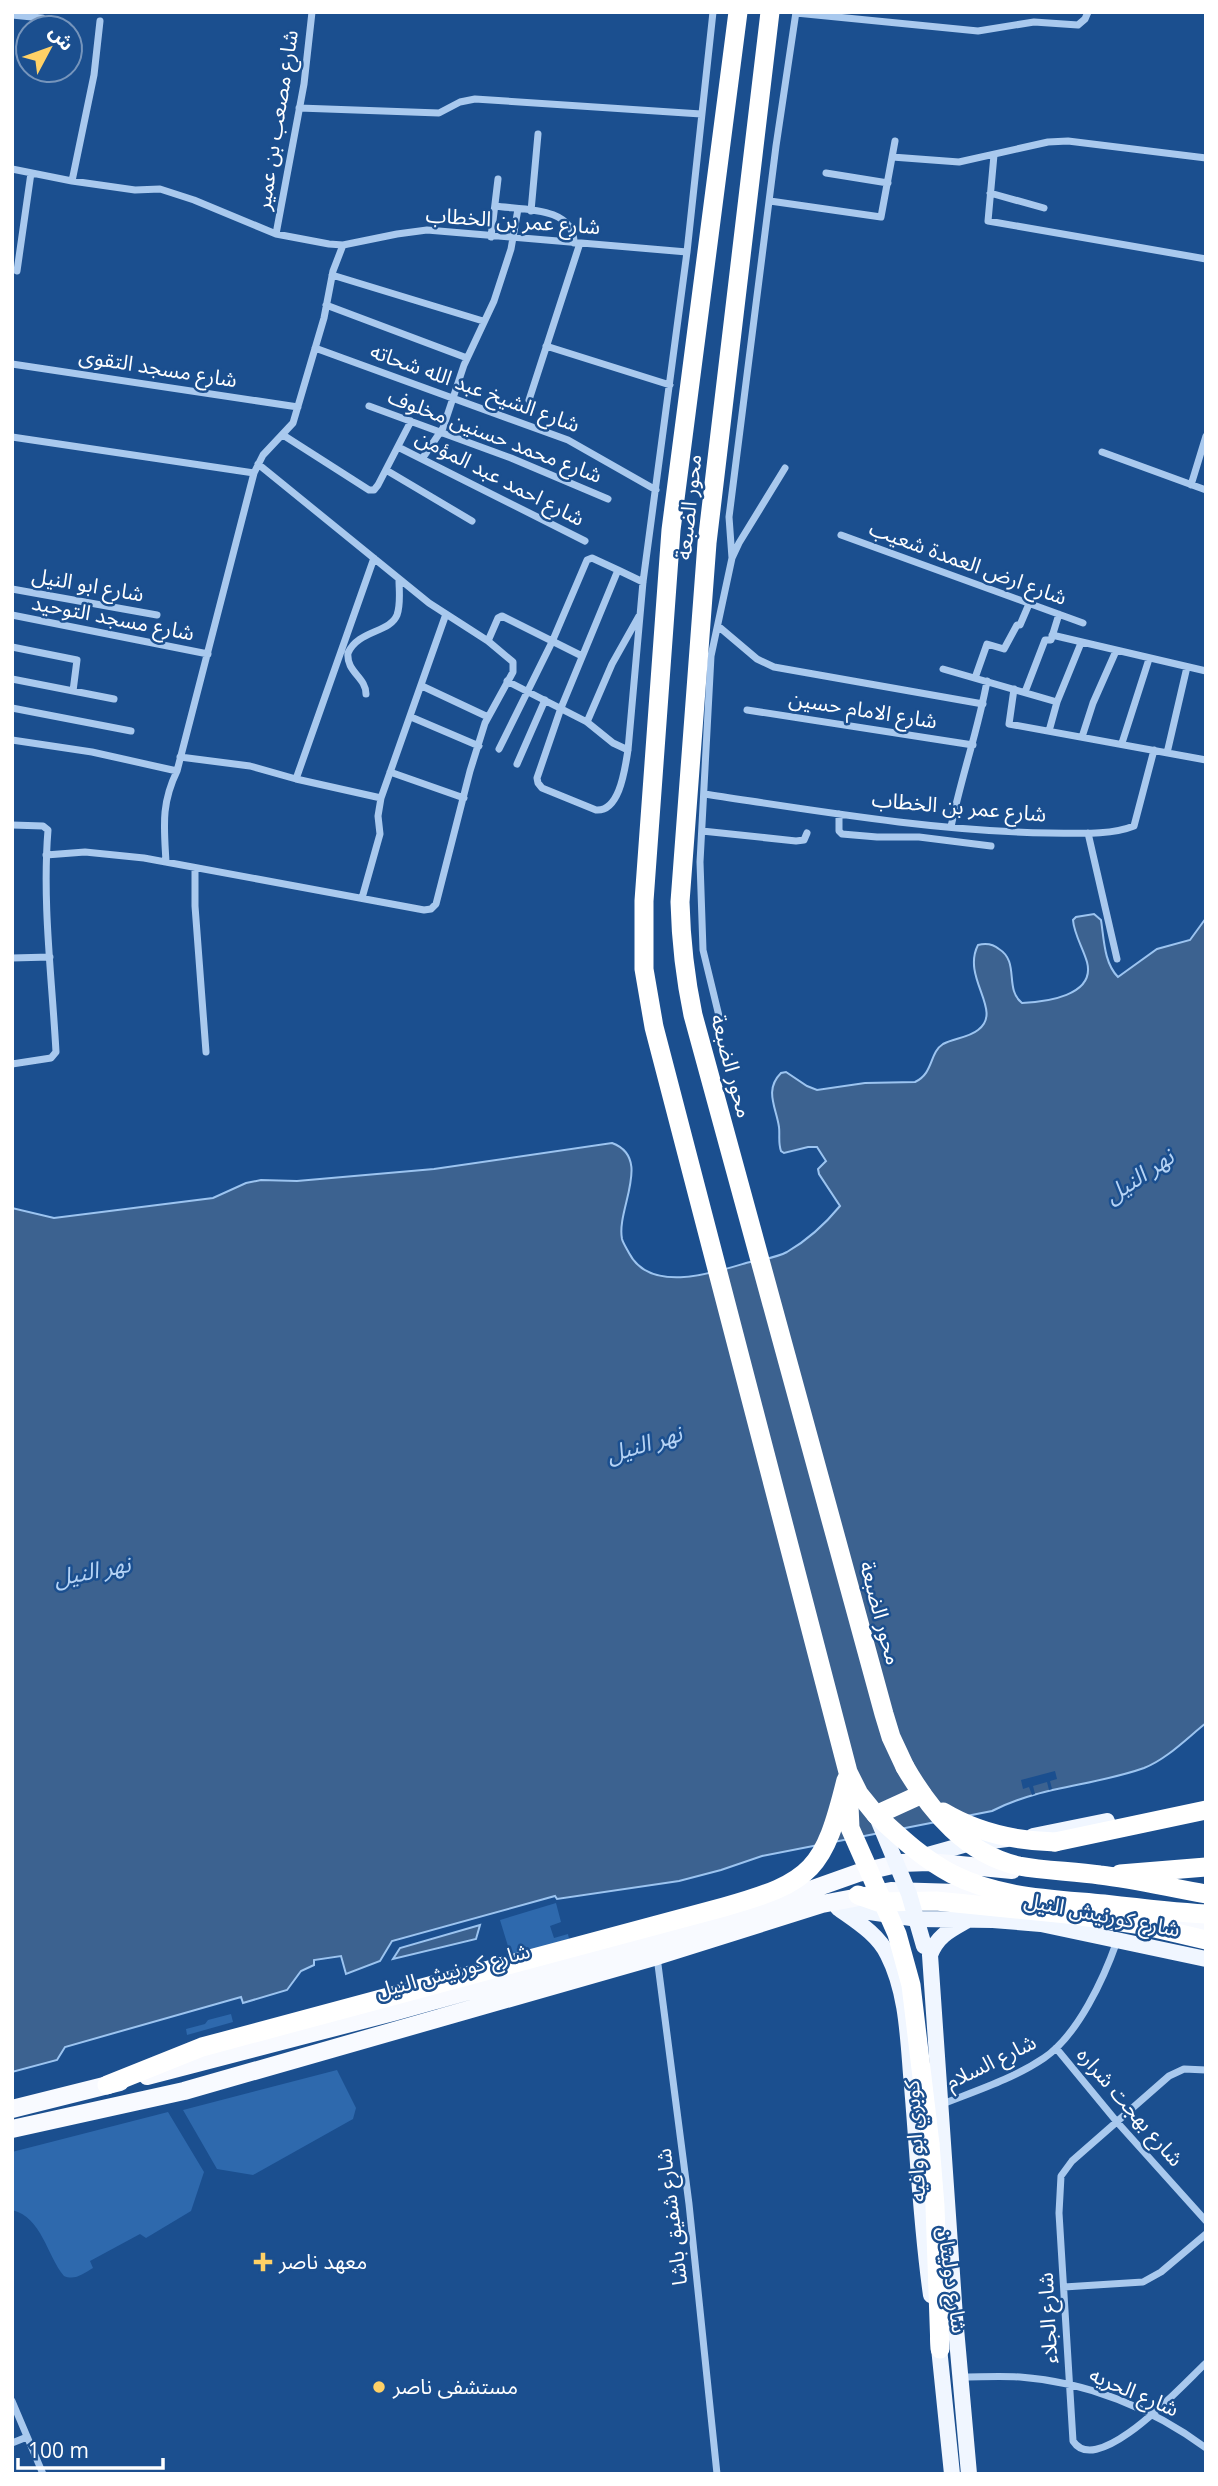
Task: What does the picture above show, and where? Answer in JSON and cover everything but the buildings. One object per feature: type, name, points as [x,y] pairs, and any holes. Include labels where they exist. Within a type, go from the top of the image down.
[{"type":"highway","name":"محور الضبعة","points":[[738,12],[671,530],[643,901],[644,969],[657,1040],[851,1779]]},
{"type":"highway","name":"محور الضبعة","points":[[770,12],[707,543],[680,902],[683,970],[693,1015],[884,1714],[897,1750],[922,1794],[957,1835],[998,1860],[1033,1868],[1101,1875],[1206,1894]]},
{"type":"highway","points":[[851,1779],[876,1815],[915,1850],[939,1867],[965,1880],[993,1890],[1036,1898],[1206,1914]]},
{"type":"highway","points":[[107,2085],[202,2047],[776,1891],[804,1874],[823,1852],[851,1779]]},
{"type":"highway","points":[[851,1779],[850,1828],[893,1925],[906,1960],[911,1985],[936,2206],[940,2349]]},
{"type":"highway","points":[[876,1815],[922,1794],[944,1813],[965,1824],[1009,1839],[1055,1842],[1206,1810]]},
{"type":"highway","name":"شارع كورنيش النيل","points":[[12,2109],[226,2057],[722,1920],[858,1872],[901,1863],[979,1865],[1074,1878],[1206,1902]]},
{"type":"highway","points":[[1101,1875],[1206,1867]]},
{"type":"highway","name":"شارع كورنيش النيل","points":[[12,2129],[184,2091],[830,1906],[858,1895],[883,1891],[927,1891],[1079,1900],[1206,1926]]},
{"type":"highway","points":[[858,1895],[878,1902],[936,1901],[1067,1913],[1142,1925],[1206,1940]]},
{"type":"highway","points":[[226,2057],[222,2066],[230,2078]]},
{"type":"highway","points":[[179,2068],[186,2076],[184,2091]]},
{"type":"main road","name":"شارع كورنيش النيل","points":[[901,1863],[967,1844],[1029,1837],[1206,1802]]},
{"type":"main road","name":"كوبري ابو وافيه","points":[[876,1815],[909,1894],[924,1946],[960,2474]]},
{"type":"main road","name":"شارع كورنيش النيل","points":[[830,1906],[918,1919],[1041,1924],[1206,1959]]},
{"type":"main road","name":"شارع دوليتان","points":[[830,1906],[879,1940],[888,1953],[897,1978],[907,2025],[923,2231],[940,2349],[952,2474]]},
{"type":"main road","name":"شارع دوليتان","points":[[966,1921],[943,1934],[934,1944],[930,1955],[969,2474]]},
{"type":"street","name":"شارع مصعب بن عمير","points":[[276,234],[299,108],[312,12]]},
{"type":"street","points":[[618,570],[561,708],[537,778],[541,788],[596,810],[605,810],[613,802],[628,750],[643,582],[687,252],[713,12]]},
{"type":"street","points":[[732,558],[729,517],[796,13],[978,31],[1034,22],[1078,24],[1085,19],[1088,12]]},
{"type":"street","points":[[72,181],[89,102],[100,21]]},
{"type":"street","points":[[299,108],[439,113],[460,102],[475,99],[701,114]]},
{"type":"street","points":[[531,211],[538,134]]},
{"type":"street","points":[[770,201],[879,218],[883,215],[895,141]]},
{"type":"street","points":[[892,157],[948,163],[1048,142],[1068,141],[1206,158]]},
{"type":"street","points":[[994,155],[987,219],[989,221],[1206,259]]},
{"type":"street","name":"شارع عمر بن الخطاب","points":[[12,169],[135,190],[160,189],[276,234],[343,245],[427,230],[687,252]]},
{"type":"street","points":[[17,271],[31,173]]},
{"type":"street","points":[[826,173],[888,183]]},
{"type":"street","points":[[491,236],[498,179]]},
{"type":"street","points":[[990,193],[1044,208]]},
{"type":"street","points":[[495,206],[554,215],[566,221],[574,232],[577,243],[529,400]]},
{"type":"street","points":[[422,459],[440,432],[467,358],[494,300],[513,239],[518,209]]},
{"type":"street","points":[[166,862],[163,812],[165,798],[177,771],[254,473],[268,449],[293,423],[315,348],[332,275],[343,245]]},
{"type":"street","points":[[332,275],[483,321]]},
{"type":"street","points":[[326,305],[467,358]]},
{"type":"street","points":[[546,346],[670,385]]},
{"type":"street","name":"شارع الشيخ عبد الله شحاته","points":[[315,348],[568,440],[656,490]]},
{"type":"street","name":"شارع مسجد التقوى","points":[[12,364],[298,407]]},
{"type":"street","name":"شارع محمد حسنين مخلوف","points":[[369,406],[511,458],[608,499]]},
{"type":"street","points":[[283,435],[369,490],[376,488],[411,421]]},
{"type":"street","points":[[1191,485],[1206,436]]},
{"type":"street","points":[[12,437],[254,473]]},
{"type":"street","name":"شارع احمد عبد المؤمن","points":[[398,447],[586,541]]},
{"type":"street","points":[[1102,452],[1206,490]]},
{"type":"street","points":[[46,855],[104,853],[195,867],[424,910],[434,907],[488,717],[514,669],[513,662],[488,641],[399,580],[258,464]]},
{"type":"street","points":[[719,1016],[703,950],[700,862],[711,656],[732,558],[785,468]]},
{"type":"street","points":[[386,470],[472,521]]},
{"type":"street","name":"شارع ارض العمدة شعيب","points":[[841,535],[1083,623]]},
{"type":"street","points":[[296,779],[374,558]]},
{"type":"street","points":[[499,750],[552,642],[588,559],[592,558],[643,582]]},
{"type":"street","points":[[366,694],[364,684],[350,668],[348,653],[359,639],[395,619],[399,607],[399,580]]},
{"type":"street","name":"شارع ابو النيل","points":[[12,589],[157,615]]},
{"type":"street","points":[[975,678],[987,644],[1004,649],[1017,625],[1020,625],[1029,604]]},
{"type":"street","points":[[587,722],[612,664],[641,612]]},
{"type":"street","points":[[362,898],[380,834],[378,816],[381,798],[446,614]]},
{"type":"street","points":[[1025,692],[1045,640],[1051,640],[1059,614]]},
{"type":"street","name":"شارع مسجد التوحيد","points":[[12,615],[208,654]]},
{"type":"street","points":[[488,641],[500,616],[582,656]]},
{"type":"street","points":[[718,626],[757,659],[774,667],[983,704]]},
{"type":"street","points":[[1052,635],[1206,671]]},
{"type":"street","points":[[1049,731],[1057,702],[1081,643]]},
{"type":"street","points":[[12,647],[77,660],[73,691]]},
{"type":"street","points":[[1082,737],[1116,651]]},
{"type":"street","points":[[1122,743],[1149,659]]},
{"type":"street","points":[[1167,753],[1186,667]]},
{"type":"street","points":[[943,669],[1057,702]]},
{"type":"street","points":[[12,680],[114,699]]},
{"type":"street","points":[[507,681],[587,722],[613,743],[628,750]]},
{"type":"street","points":[[951,827],[987,681]]},
{"type":"street","points":[[422,686],[488,717]]},
{"type":"street","points":[[1014,689],[1009,724],[1206,760]]},
{"type":"street","points":[[517,764],[545,700]]},
{"type":"street","points":[[12,708],[131,731]]},
{"type":"street","name":"شارع الامام حسين","points":[[747,710],[972,745]]},
{"type":"street","points":[[411,717],[479,746]]},
{"type":"street","points":[[12,740],[93,752],[177,771]]},
{"type":"street","name":"شارع عمر بن الخطاب","points":[[704,794],[951,827],[1088,833],[1134,826],[1153,750]]},
{"type":"street","points":[[180,757],[250,766],[381,798]]},
{"type":"street","points":[[390,772],[464,797]]},
{"type":"street","points":[[839,814],[838,829],[842,834],[919,837],[991,846]]},
{"type":"street","points":[[12,825],[45,826],[48,830],[46,855],[56,1055],[12,1064]]},
{"type":"street","points":[[702,831],[796,841],[804,840],[807,833]]},
{"type":"street","points":[[1088,833],[1117,959]]},
{"type":"street","points":[[195,867],[206,1052]]},
{"type":"street","points":[[12,958],[50,957]]},
{"type":"street","name":"شارع السلام","points":[[940,2105],[1004,2080],[1044,2058],[1056,2048],[1093,1998],[1118,1940]]},
{"type":"street","name":"شارع شفيق باشا","points":[[657,1956],[689,2204],[717,2474]]},
{"type":"street","name":"شارع بهجت شراره","points":[[1056,2048],[1117,2122],[1206,2221]]},
{"type":"street","name":"شارع الجلاء","points":[[1151,2414],[1117,2442],[1088,2451],[1076,2446],[1071,2435],[1059,2213],[1061,2176],[1066,2168],[1176,2072],[1195,2068],[1206,2070]]},
{"type":"street","points":[[1064,2287],[1143,2282],[1161,2272],[1206,2234]]},
{"type":"street","points":[[1151,2414],[1206,2363]]},
{"type":"street","name":"شارع الحريه","points":[[960,2378],[1020,2377],[1091,2389],[1151,2414],[1206,2448]]},
{"type":"street","points":[[12,2401],[43,2474]]},
{"type":"street","points":[[12,2443],[27,2437]]},
{"type":"shaded area","points":[[556,1903],[561,1922],[550,1926],[554,1938],[568,1934],[569,1939],[511,1956],[500,1920]]},
{"type":"shaded area","points":[[231,2014],[233,2022],[187,2035],[186,2029]]},
{"type":"shaded area","points":[[337,2070],[356,2108],[353,2119],[253,2175],[217,2169],[183,2110]]},
{"type":"shaded area","points":[[168,2112],[204,2172],[191,2211],[146,2238],[140,2234],[90,2261],[93,2268],[83,2274],[72,2278],[64,2276],[30,2220],[12,2210],[12,2152]]},
{"type":"water","name":"نهر النيل","points":[[1094,914],[1101,920],[1107,958],[1118,977],[1157,949],[1190,940],[1206,918],[1206,1723],[1161,1759],[1125,1774],[1029,1796],[992,1811],[762,1856],[679,1881],[557,1899],[555,1896],[392,1941],[380,1961],[346,1974],[341,1956],[314,1960],[314,1965],[301,1971],[287,1990],[243,2003],[241,1997],[65,2047],[57,2060],[12,2072],[12,1208],[54,1218],[213,1198],[246,1183],[261,1180],[297,1181],[434,1169],[612,1143],[624,1150],[630,1160],[632,1172],[622,1239],[639,1266],[667,1277],[683,1277],[773,1257],[801,1243],[840,1206],[819,1174],[818,1169],[826,1161],[817,1147],[784,1153],[781,1151],[772,1092],[781,1073],[786,1072],[817,1090],[865,1083],[915,1082],[925,1074],[935,1052],[943,1044],[974,1033],[985,1022],[985,1003],[974,970],[978,945],[992,945],[1005,954],[1011,968],[1014,990],[1022,1003],[1055,999],[1076,990],[1084,983],[1088,973],[1087,962],[1073,920]]},
{"type":"water","points":[[480,1925],[476,1939],[393,1959],[400,1948]]},
{"type":"pier","points":[[1055,1771],[1057,1779],[1050,1781],[1052,1789],[1049,1790],[1047,1782],[1033,1786],[1035,1794],[1032,1795],[1029,1787],[1023,1789],[1021,1780]]},
{"type":"place","name":"معهد ناصر","points":[[263,2262]]},
{"type":"place","name":"مستشفى ناصر","points":[[379,2387]]}]
